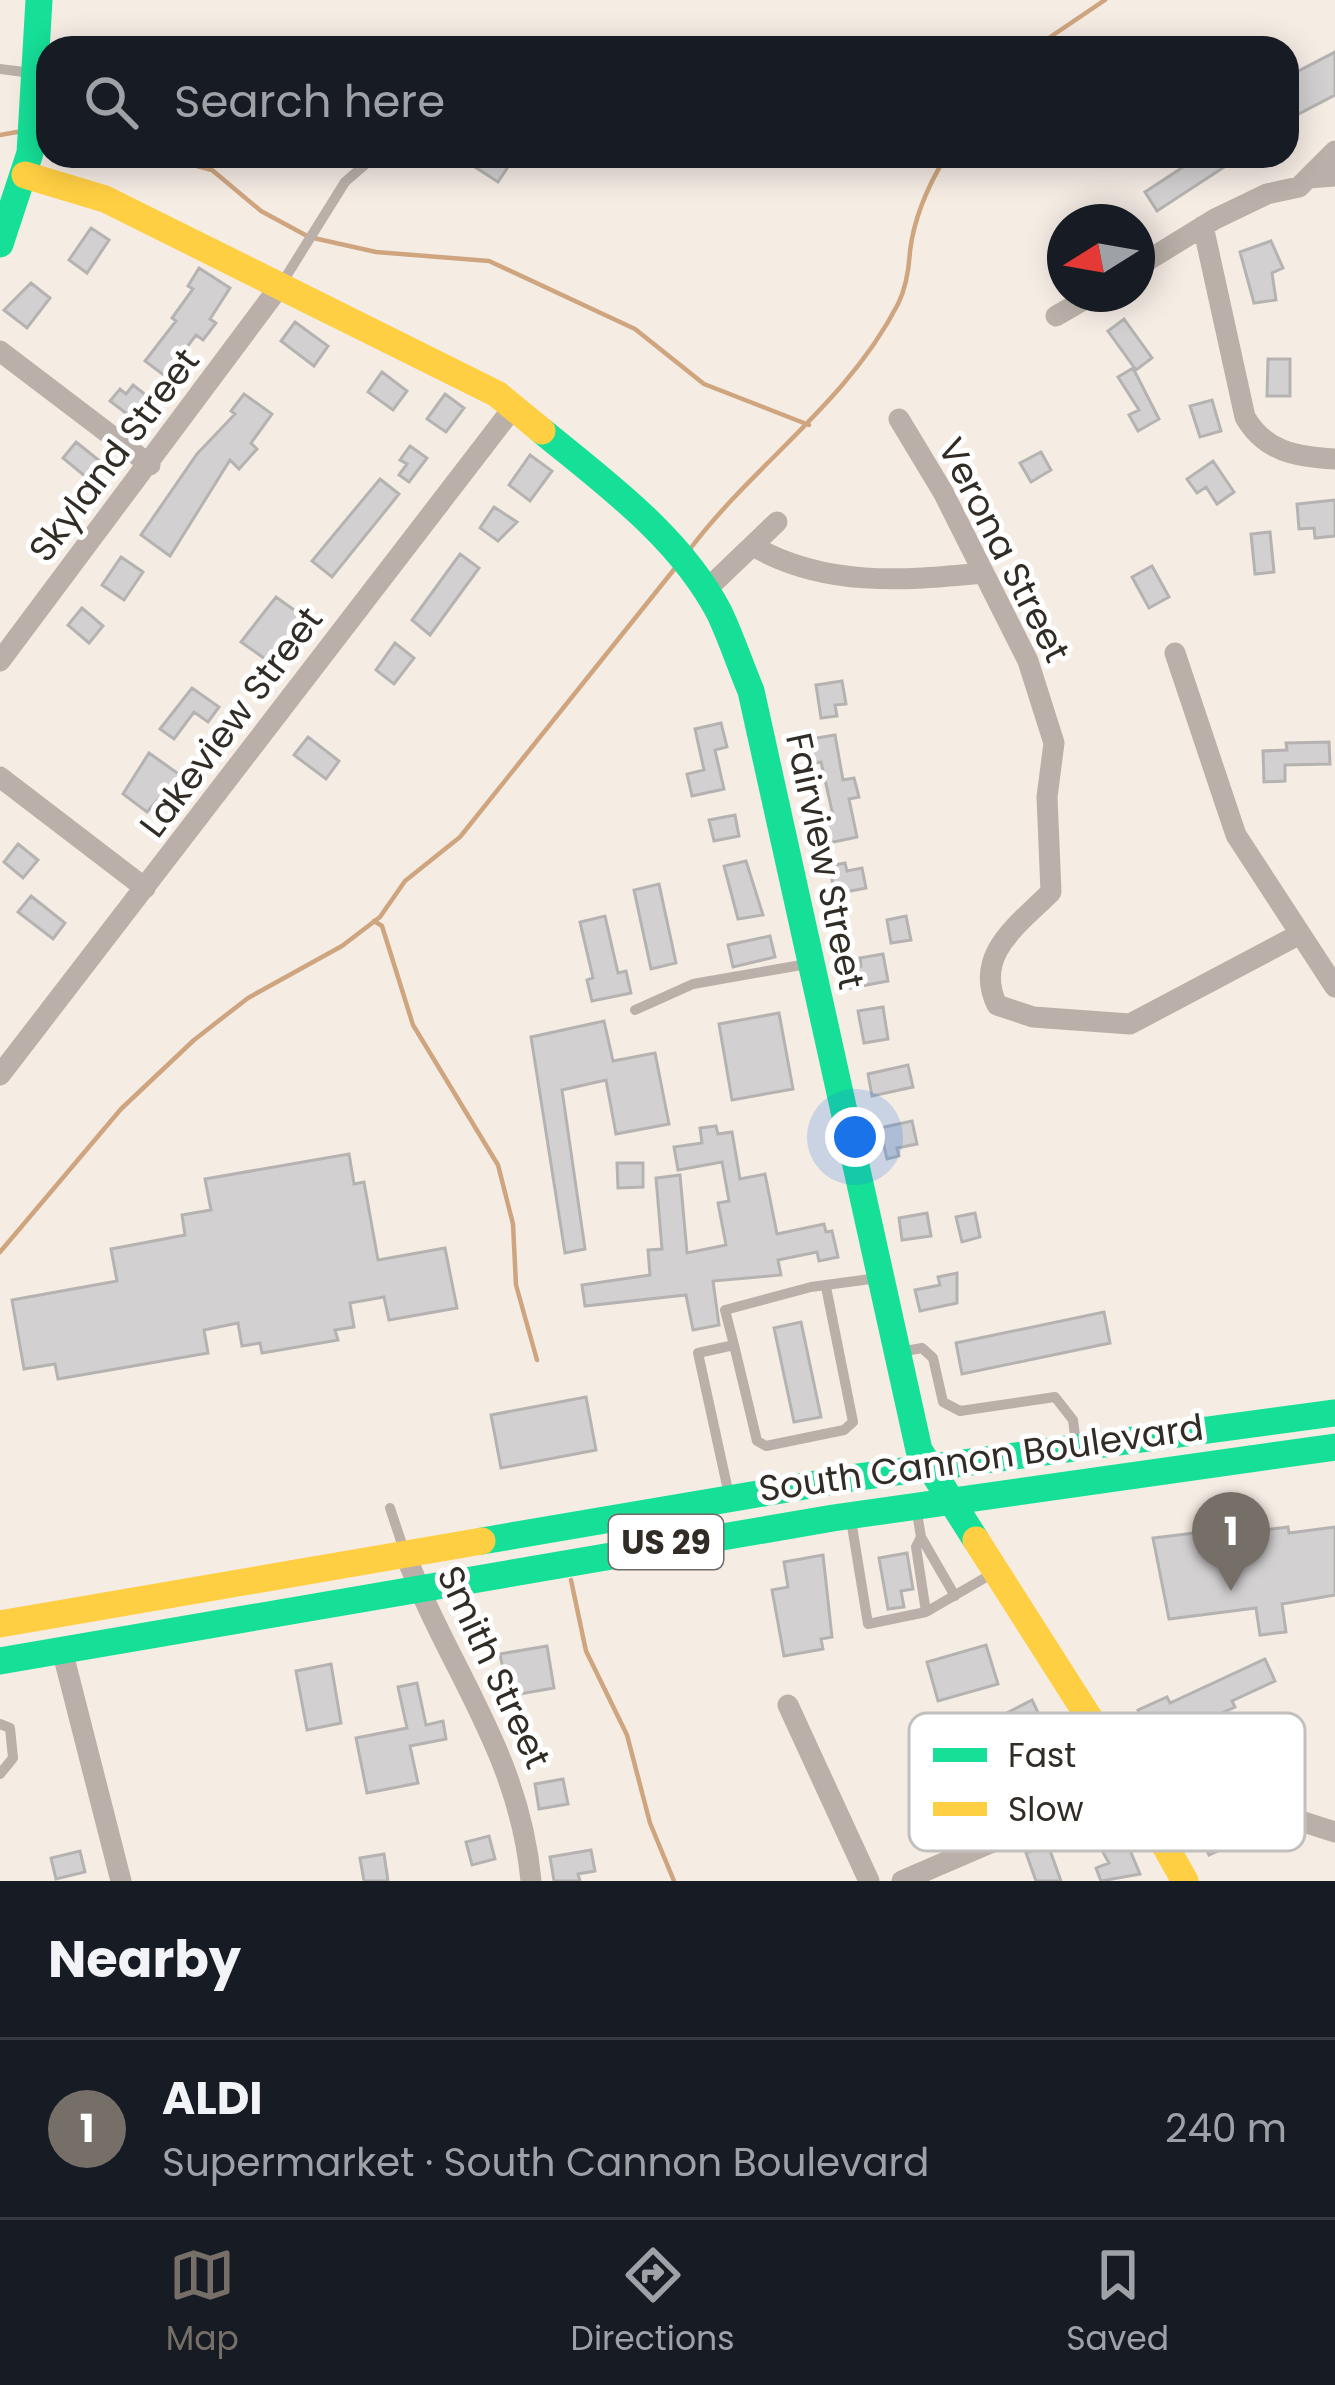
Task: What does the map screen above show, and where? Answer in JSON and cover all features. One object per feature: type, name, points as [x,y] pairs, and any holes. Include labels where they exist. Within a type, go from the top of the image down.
[{"type":"main road","points":[[38,36],[39,0]]},
{"type":"main road","points":[[0,244],[25,175],[36,74]]},
{"type":"main road","name":"Fairview Street","points":[[25,175],[104,199],[471,379],[513,408],[658,530],[706,590],[751,692],[910,1423],[947,1496],[1086,1713]]},
{"type":"main road","name":"South Cannon Boulevard","points":[[0,1624],[730,1498],[1335,1413]]},
{"type":"main road","name":"South Cannon Boulevard","points":[[0,1660],[850,1511],[1335,1447]]},
{"type":"main road","name":"Fairview Street","points":[[1168,1851],[1185,1881]]},
{"type":"street","points":[[1155,256],[1204,226],[1308,178],[1335,151]]},
{"type":"street","points":[[1308,178],[1335,176]]},
{"type":"street","points":[[1204,226],[1245,417],[1253,431],[1279,451],[1335,459]]},
{"type":"street","name":"Skyland Street","points":[[0,661],[280,286]]},
{"type":"street","points":[[1056,316],[1063,312]]},
{"type":"street","points":[[0,351],[150,465]]},
{"type":"street","name":"Lakeview Street","points":[[0,1075],[513,408]]},
{"type":"street","name":"Verona Street","points":[[899,418],[1028,661],[1054,742],[1047,797],[1051,892],[1002,941],[989,963],[988,986],[997,1005],[1033,1017],[1130,1024],[1300,934]]},
{"type":"street","points":[[706,590],[777,522]]},
{"type":"street","points":[[753,546],[800,566],[844,577],[902,581],[982,573]]},
{"type":"street","points":[[1175,653],[1236,836],[1335,987]]},
{"type":"street","points":[[0,777],[145,888]]},
{"type":"street","name":"Smith Street","points":[[405,1553],[518,1796],[531,1881]]},
{"type":"street","points":[[62,1650],[122,1881]]},
{"type":"street","points":[[788,1705],[869,1881]]},
{"type":"street","points":[[1305,1822],[1335,1832]]},
{"type":"street","points":[[902,1881],[972,1851]]},
{"type":"lane","points":[[0,69],[36,74]]},
{"type":"lane","points":[[280,286],[345,182],[361,168]]},
{"type":"lane","points":[[635,1010],[693,984],[811,963]]},
{"type":"lane","points":[[826,1287],[853,1422],[844,1430],[766,1446],[757,1442],[724,1310],[826,1287],[878,1278]]},
{"type":"lane","points":[[730,1498],[698,1353],[734,1345]]},
{"type":"lane","points":[[895,1353],[922,1348],[933,1358],[944,1402],[960,1411],[1055,1397],[1073,1420],[1077,1448]]},
{"type":"lane","points":[[914,1501],[921,1537],[955,1596]]},
{"type":"lane","points":[[390,1508],[405,1553]]},
{"type":"lane","points":[[850,1511],[868,1624],[926,1612],[995,1572]]},
{"type":"lane","points":[[921,1537],[916,1547],[926,1612]]},
{"type":"lane","points":[[0,1724],[10,1728],[13,1758],[0,1774]]},
{"type":"building","points":[[1335,52],[1335,95],[1299,114],[1299,71]]},
{"type":"building","points":[[476,168],[507,168],[498,182]]},
{"type":"building","points":[[1182,168],[1223,168],[1157,211],[1145,192]]},
{"type":"building","points":[[91,228],[109,240],[87,273],[69,260]]},
{"type":"building","points":[[1271,241],[1283,268],[1272,273],[1276,300],[1254,303],[1240,252]]},
{"type":"building","points":[[199,268],[230,288],[210,319],[216,323],[203,340],[196,335],[165,376],[145,361],[176,321],[172,318],[193,289],[188,286]]},
{"type":"building","points":[[31,283],[50,298],[27,328],[4,310]]},
{"type":"building","points":[[1124,319],[1152,358],[1136,370],[1108,331]]},
{"type":"building","points":[[295,322],[328,346],[314,366],[281,341]]},
{"type":"building","points":[[1268,359],[1290,359],[1290,396],[1267,396]]},
{"type":"building","points":[[1133,368],[1159,419],[1138,431],[1129,415],[1139,410],[1118,377]]},
{"type":"building","points":[[382,372],[407,391],[393,410],[368,392]]},
{"type":"building","points":[[133,385],[151,399],[135,420],[110,401],[120,389],[126,394]]},
{"type":"building","points":[[244,394],[272,414],[251,443],[257,449],[239,469],[230,460],[170,556],[141,535],[197,454],[235,414],[231,411]]},
{"type":"building","points":[[445,394],[464,408],[446,432],[427,419]]},
{"type":"building","points":[[1212,400],[1221,431],[1200,437],[1190,406]]},
{"type":"building","points":[[76,442],[106,466],[92,482],[63,458]]},
{"type":"building","points":[[410,446],[427,458],[409,482],[399,475],[407,464],[400,460]]},
{"type":"building","points":[[1041,452],[1051,470],[1031,482],[1020,463]]},
{"type":"building","points":[[530,455],[552,471],[530,501],[509,485]]},
{"type":"building","points":[[1213,461],[1234,492],[1217,504],[1206,487],[1197,493],[1187,479]]},
{"type":"building","points":[[380,479],[399,494],[332,577],[312,561]]},
{"type":"building","points":[[1335,500],[1335,536],[1315,538],[1314,528],[1299,529],[1297,504]]},
{"type":"building","points":[[494,507],[517,522],[498,541],[480,528]]},
{"type":"building","points":[[1270,532],[1274,572],[1255,574],[1251,534]]},
{"type":"building","points":[[460,554],[479,568],[430,635],[412,620]]},
{"type":"building","points":[[121,557],[143,572],[124,600],[102,585]]},
{"type":"building","points":[[1152,566],[1169,597],[1149,608],[1132,577]]},
{"type":"building","points":[[276,597],[304,617],[271,663],[241,642]]},
{"type":"building","points":[[82,608],[103,626],[89,643],[68,625]]},
{"type":"building","points":[[395,643],[414,658],[394,684],[376,670]]},
{"type":"building","points":[[842,681],[846,704],[835,705],[837,716],[821,718],[816,685]]},
{"type":"building","points":[[192,688],[219,707],[208,722],[194,712],[174,739],[160,729]]},
{"type":"building","points":[[721,723],[727,747],[715,750],[724,789],[692,796],[687,774],[704,770],[695,729]]},
{"type":"building","points":[[835,735],[843,780],[854,778],[859,797],[849,799],[857,837],[829,843],[824,822],[834,820],[821,762],[809,764],[805,740]]},
{"type":"building","points":[[308,737],[339,761],[326,779],[294,755]]},
{"type":"building","points":[[1329,742],[1330,764],[1285,765],[1285,781],[1264,782],[1263,751],[1287,750],[1286,743]]},
{"type":"building","points":[[149,753],[180,775],[147,812],[123,794]]},
{"type":"building","points":[[735,815],[739,836],[714,841],[709,820]]},
{"type":"building","points":[[18,844],[38,860],[23,878],[4,862]]},
{"type":"building","points":[[746,861],[763,915],[738,919],[724,866]]},
{"type":"building","points":[[845,863],[847,871],[862,868],[866,888],[835,894],[829,866]]},
{"type":"building","points":[[659,884],[676,963],[651,969],[634,890]]},
{"type":"building","points":[[31,896],[65,923],[53,939],[18,912]]},
{"type":"building","points":[[605,916],[618,973],[626,971],[631,993],[592,1001],[587,980],[593,978],[580,922]]},
{"type":"building","points":[[906,916],[911,940],[891,943],[887,920]]},
{"type":"building","points":[[770,936],[775,957],[733,967],[728,945]]},
{"type":"building","points":[[883,954],[888,981],[851,988],[848,968],[861,966],[860,958]]},
{"type":"building","points":[[883,1007],[888,1039],[864,1043],[858,1011]]},
{"type":"building","points":[[779,1013],[793,1089],[732,1100],[719,1024]]},
{"type":"building","points":[[604,1021],[613,1061],[655,1053],[669,1124],[616,1134],[606,1080],[562,1090],[585,1249],[565,1253],[531,1037]]},
{"type":"building","points":[[908,1065],[913,1087],[872,1096],[868,1074]]},
{"type":"building","points":[[912,1121],[917,1144],[897,1148],[899,1156],[887,1159],[880,1128]]},
{"type":"building","points":[[716,1126],[718,1134],[732,1132],[740,1179],[765,1174],[777,1234],[824,1224],[826,1232],[832,1231],[838,1257],[819,1261],[817,1252],[778,1260],[781,1275],[713,1281],[719,1325],[693,1330],[686,1295],[585,1306],[582,1285],[650,1275],[648,1250],[662,1249],[656,1178],[680,1175],[687,1253],[726,1245],[718,1203],[729,1201],[722,1162],[678,1170],[674,1147],[702,1143],[700,1128]]},
{"type":"building","points":[[349,1154],[354,1184],[364,1182],[378,1260],[445,1248],[457,1308],[389,1320],[384,1297],[350,1303],[354,1327],[335,1330],[338,1340],[262,1353],[260,1343],[242,1346],[238,1323],[204,1330],[208,1353],[58,1379],[55,1364],[24,1369],[12,1300],[117,1281],[111,1249],[185,1235],[182,1215],[211,1210],[205,1179]]},
{"type":"building","points":[[617,1163],[643,1163],[643,1187],[618,1188]]},
{"type":"building","points":[[927,1213],[931,1236],[902,1240],[899,1218]]},
{"type":"building","points":[[975,1213],[980,1237],[962,1242],[956,1217]]},
{"type":"building","points":[[957,1273],[957,1303],[920,1311],[915,1290],[940,1285],[938,1277]]},
{"type":"building","points":[[1104,1312],[1110,1343],[962,1374],[956,1343]]},
{"type":"building","points":[[801,1322],[821,1417],[794,1422],[774,1328]]},
{"type":"building","points":[[586,1397],[596,1450],[501,1468],[491,1415]]},
{"type":"building","points":[[1288,1527],[1289,1533],[1335,1527],[1335,1595],[1282,1604],[1286,1632],[1260,1635],[1256,1608],[1169,1619],[1153,1538],[1195,1533],[1196,1539]]},
{"type":"building","points":[[907,1553],[913,1589],[901,1591],[904,1607],[888,1609],[879,1558]]},
{"type":"building","points":[[823,1555],[832,1637],[821,1639],[823,1649],[784,1656],[772,1590],[788,1587],[784,1562]]},
{"type":"building","points":[[986,1645],[998,1684],[938,1701],[927,1662]]},
{"type":"building","points":[[547,1646],[554,1688],[508,1696],[500,1654]]},
{"type":"building","points":[[1265,1659],[1275,1681],[1232,1701],[1235,1707],[1222,1713],[1138,1710],[1167,1697],[1170,1703]]},
{"type":"building","points":[[331,1664],[341,1723],[307,1730],[296,1671]]},
{"type":"building","points":[[417,1683],[426,1725],[443,1721],[446,1739],[410,1746],[418,1783],[367,1793],[356,1738],[407,1728],[398,1687]]},
{"type":"building","points":[[1032,1700],[1038,1713],[1007,1713]]},
{"type":"building","points":[[563,1779],[568,1804],[539,1809],[535,1784]]},
{"type":"building","points":[[489,1836],[495,1859],[472,1865],[466,1842]]},
{"type":"building","points":[[591,1850],[595,1871],[578,1874],[580,1881],[554,1881],[550,1857]]},
{"type":"building","points":[[80,1851],[85,1872],[56,1879],[51,1858]]},
{"type":"building","points":[[1050,1851],[1061,1881],[1036,1881],[1026,1853]]},
{"type":"building","points":[[1102,1851],[1130,1851],[1140,1874],[1101,1881],[1096,1868],[1109,1863]]},
{"type":"building","points":[[384,1854],[388,1881],[364,1881],[360,1858]]},
{"type":"waterway","points":[[1052,36],[1105,0]]},
{"type":"waterway","points":[[0,135],[17,132]]},
{"type":"waterway","points":[[205,168],[261,211],[309,237],[376,252],[489,261],[635,329],[704,384],[809,425]]},
{"type":"waterway","points":[[690,549],[827,402],[877,339],[901,298],[919,214],[940,168]]},
{"type":"waterway","points":[[0,1252],[121,1109],[194,1040],[248,998],[342,946],[380,917],[405,881],[460,837],[676,567]]},
{"type":"waterway","points":[[374,921],[382,926],[413,1025],[498,1165],[513,1224],[516,1285],[537,1360]]},
{"type":"waterway","points":[[571,1580],[586,1651],[627,1735],[650,1823],[674,1881]]},
{"type":"traffic: fast","points":[[37,36],[39,0]]},
{"type":"traffic: fast","points":[[0,244],[30,153],[36,51]]},
{"type":"traffic: fast","points":[[542,431],[616,492],[683,559],[719,612],[751,691],[919,1450],[976,1540]]},
{"type":"traffic: fast","points":[[482,1541],[851,1478],[1335,1413]]},
{"type":"traffic: fast","points":[[0,1661],[833,1518],[1335,1447]]},
{"type":"traffic: slow","points":[[25,175],[105,199],[497,394],[542,431]]},
{"type":"traffic: slow","points":[[976,1540],[1086,1713]]},
{"type":"traffic: slow","points":[[0,1624],[482,1541]]},
{"type":"traffic: slow","points":[[1168,1851],[1185,1881]]},
{"type":"place","name":"ALDI","points":[[1231,1591]]}]
